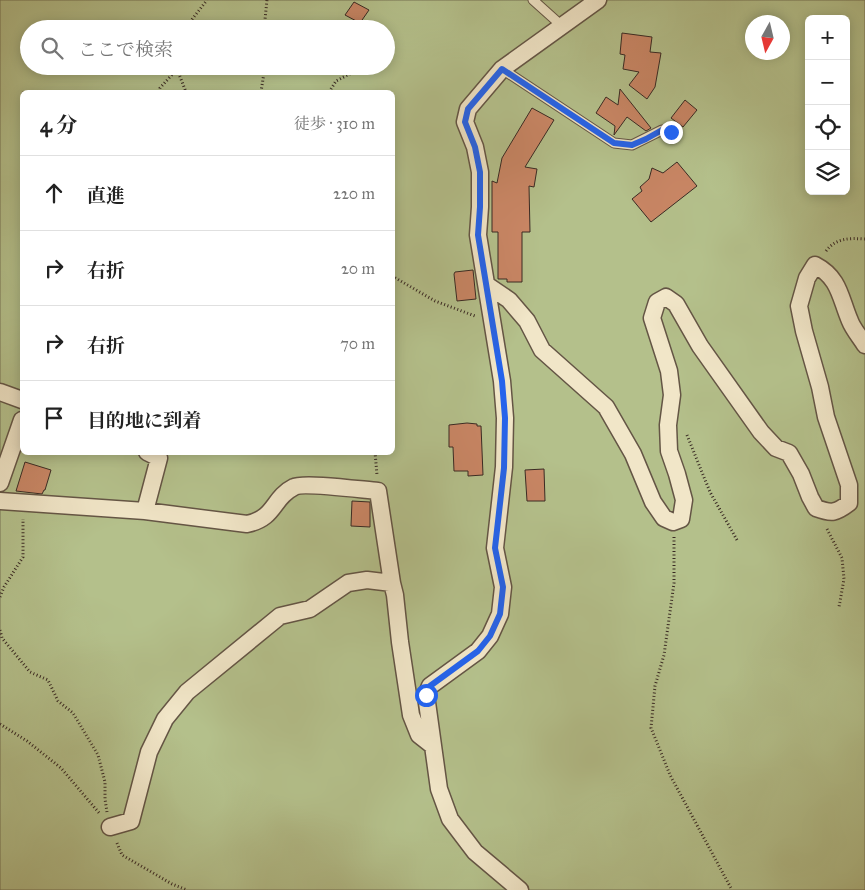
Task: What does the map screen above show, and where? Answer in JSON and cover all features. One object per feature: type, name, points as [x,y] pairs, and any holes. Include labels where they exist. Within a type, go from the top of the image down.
[{"type":"street","points":[[520,890],[475,852],[450,819],[439,789],[426,695],[430,686],[478,651],[490,636],[500,614],[503,587],[495,548],[504,468],[505,418],[502,381],[478,235],[480,172],[475,147],[465,122],[468,109],[502,69],[598,0]]},
{"type":"street","points":[[486,285],[515,307],[527,322],[542,350],[606,407],[633,454],[653,502],[664,518],[674,522],[681,519],[684,500],[669,451],[668,425],[672,395],[670,371],[652,318],[657,302],[666,297],[676,304],[700,346],[761,432],[776,448],[789,453],[801,474],[816,508],[828,513],[840,510],[849,502],[848,485],[826,417],[799,306],[807,278],[815,265],[824,270],[839,288],[850,323],[865,345]]},
{"type":"street","points":[[0,392],[20,399]]},
{"type":"street","points":[[0,482],[20,426]]},
{"type":"street","points":[[145,511],[159,458],[153,455]]},
{"type":"street","points":[[0,501],[145,511],[247,524],[258,521],[268,514],[285,493],[296,485],[378,491],[395,595],[411,715],[419,735],[433,746]]},
{"type":"street","points":[[110,827],[131,821],[149,752],[165,720],[187,692],[280,616],[310,609],[348,584],[366,580],[392,583]]},
{"type":"lane","points":[[533,0],[562,26]]},
{"type":"lane","points":[[502,69],[614,143],[632,145],[662,130],[671,132]]},
{"type":"path","points":[[192,20],[207,0]]},
{"type":"path","points":[[265,20],[267,0]]},
{"type":"path","points":[[160,90],[171,75]]},
{"type":"path","points":[[180,75],[185,90]]},
{"type":"path","points":[[261,90],[264,75]]},
{"type":"path","points":[[330,90],[336,81],[348,75]]},
{"type":"path","points":[[815,265],[832,243],[849,238],[865,239]]},
{"type":"path","points":[[395,278],[435,301],[471,316],[491,319]]},
{"type":"path","points":[[685,432],[710,492],[737,540]]},
{"type":"path","points":[[0,597],[4,587],[23,557],[22,503]]},
{"type":"path","points":[[816,508],[842,558],[844,579],[839,607]]},
{"type":"path","points":[[674,522],[674,583],[664,656],[654,694],[651,728],[670,776],[732,890]]},
{"type":"path","points":[[0,630],[2,638],[30,672],[48,680],[58,701],[72,713],[98,755],[106,782],[105,799],[110,827],[122,855],[172,884],[187,890]]},
{"type":"path","points":[[0,724],[27,741],[61,768],[110,827]]},
{"type":"green space","points":[[0,0],[865,0],[865,890],[0,890]]},
{"type":"building","points":[[354,2],[369,10],[362,20],[354,20],[345,15]]},
{"type":"building","points":[[622,33],[652,37],[650,52],[661,53],[655,87],[647,99],[629,85],[639,72],[623,69],[625,55],[620,54]]},
{"type":"building","points":[[620,89],[651,128],[646,131],[627,117],[614,135],[615,126],[596,113],[606,97],[618,105]]},
{"type":"building","points":[[685,100],[697,110],[683,127],[671,118]]},
{"type":"building","points":[[532,108],[554,120],[525,167],[537,169],[534,187],[529,186],[530,232],[522,232],[522,282],[507,282],[507,279],[498,279],[498,232],[492,232],[492,181],[497,183],[502,158]]},
{"type":"building","points":[[677,162],[697,186],[651,222],[632,199],[642,191],[640,187],[649,179],[652,168],[663,173]]},
{"type":"building","points":[[473,270],[476,299],[457,301],[455,272]]},
{"type":"building","points":[[467,423],[481,426],[483,475],[468,476],[468,471],[454,471],[453,447],[449,447],[449,425]]},
{"type":"building","points":[[25,462],[51,470],[42,494],[16,491]]},
{"type":"building","points":[[544,469],[545,501],[527,501],[525,470]]},
{"type":"building","points":[[352,501],[370,502],[370,527],[351,526]]},
{"type":"route","points":[[426,695],[430,686],[478,651],[490,636],[500,614],[503,587],[495,548],[504,468],[505,418],[502,381],[478,235],[480,172],[475,147],[465,122],[468,109],[480,92],[502,69],[614,143],[632,145],[662,130],[671,132]]}]
